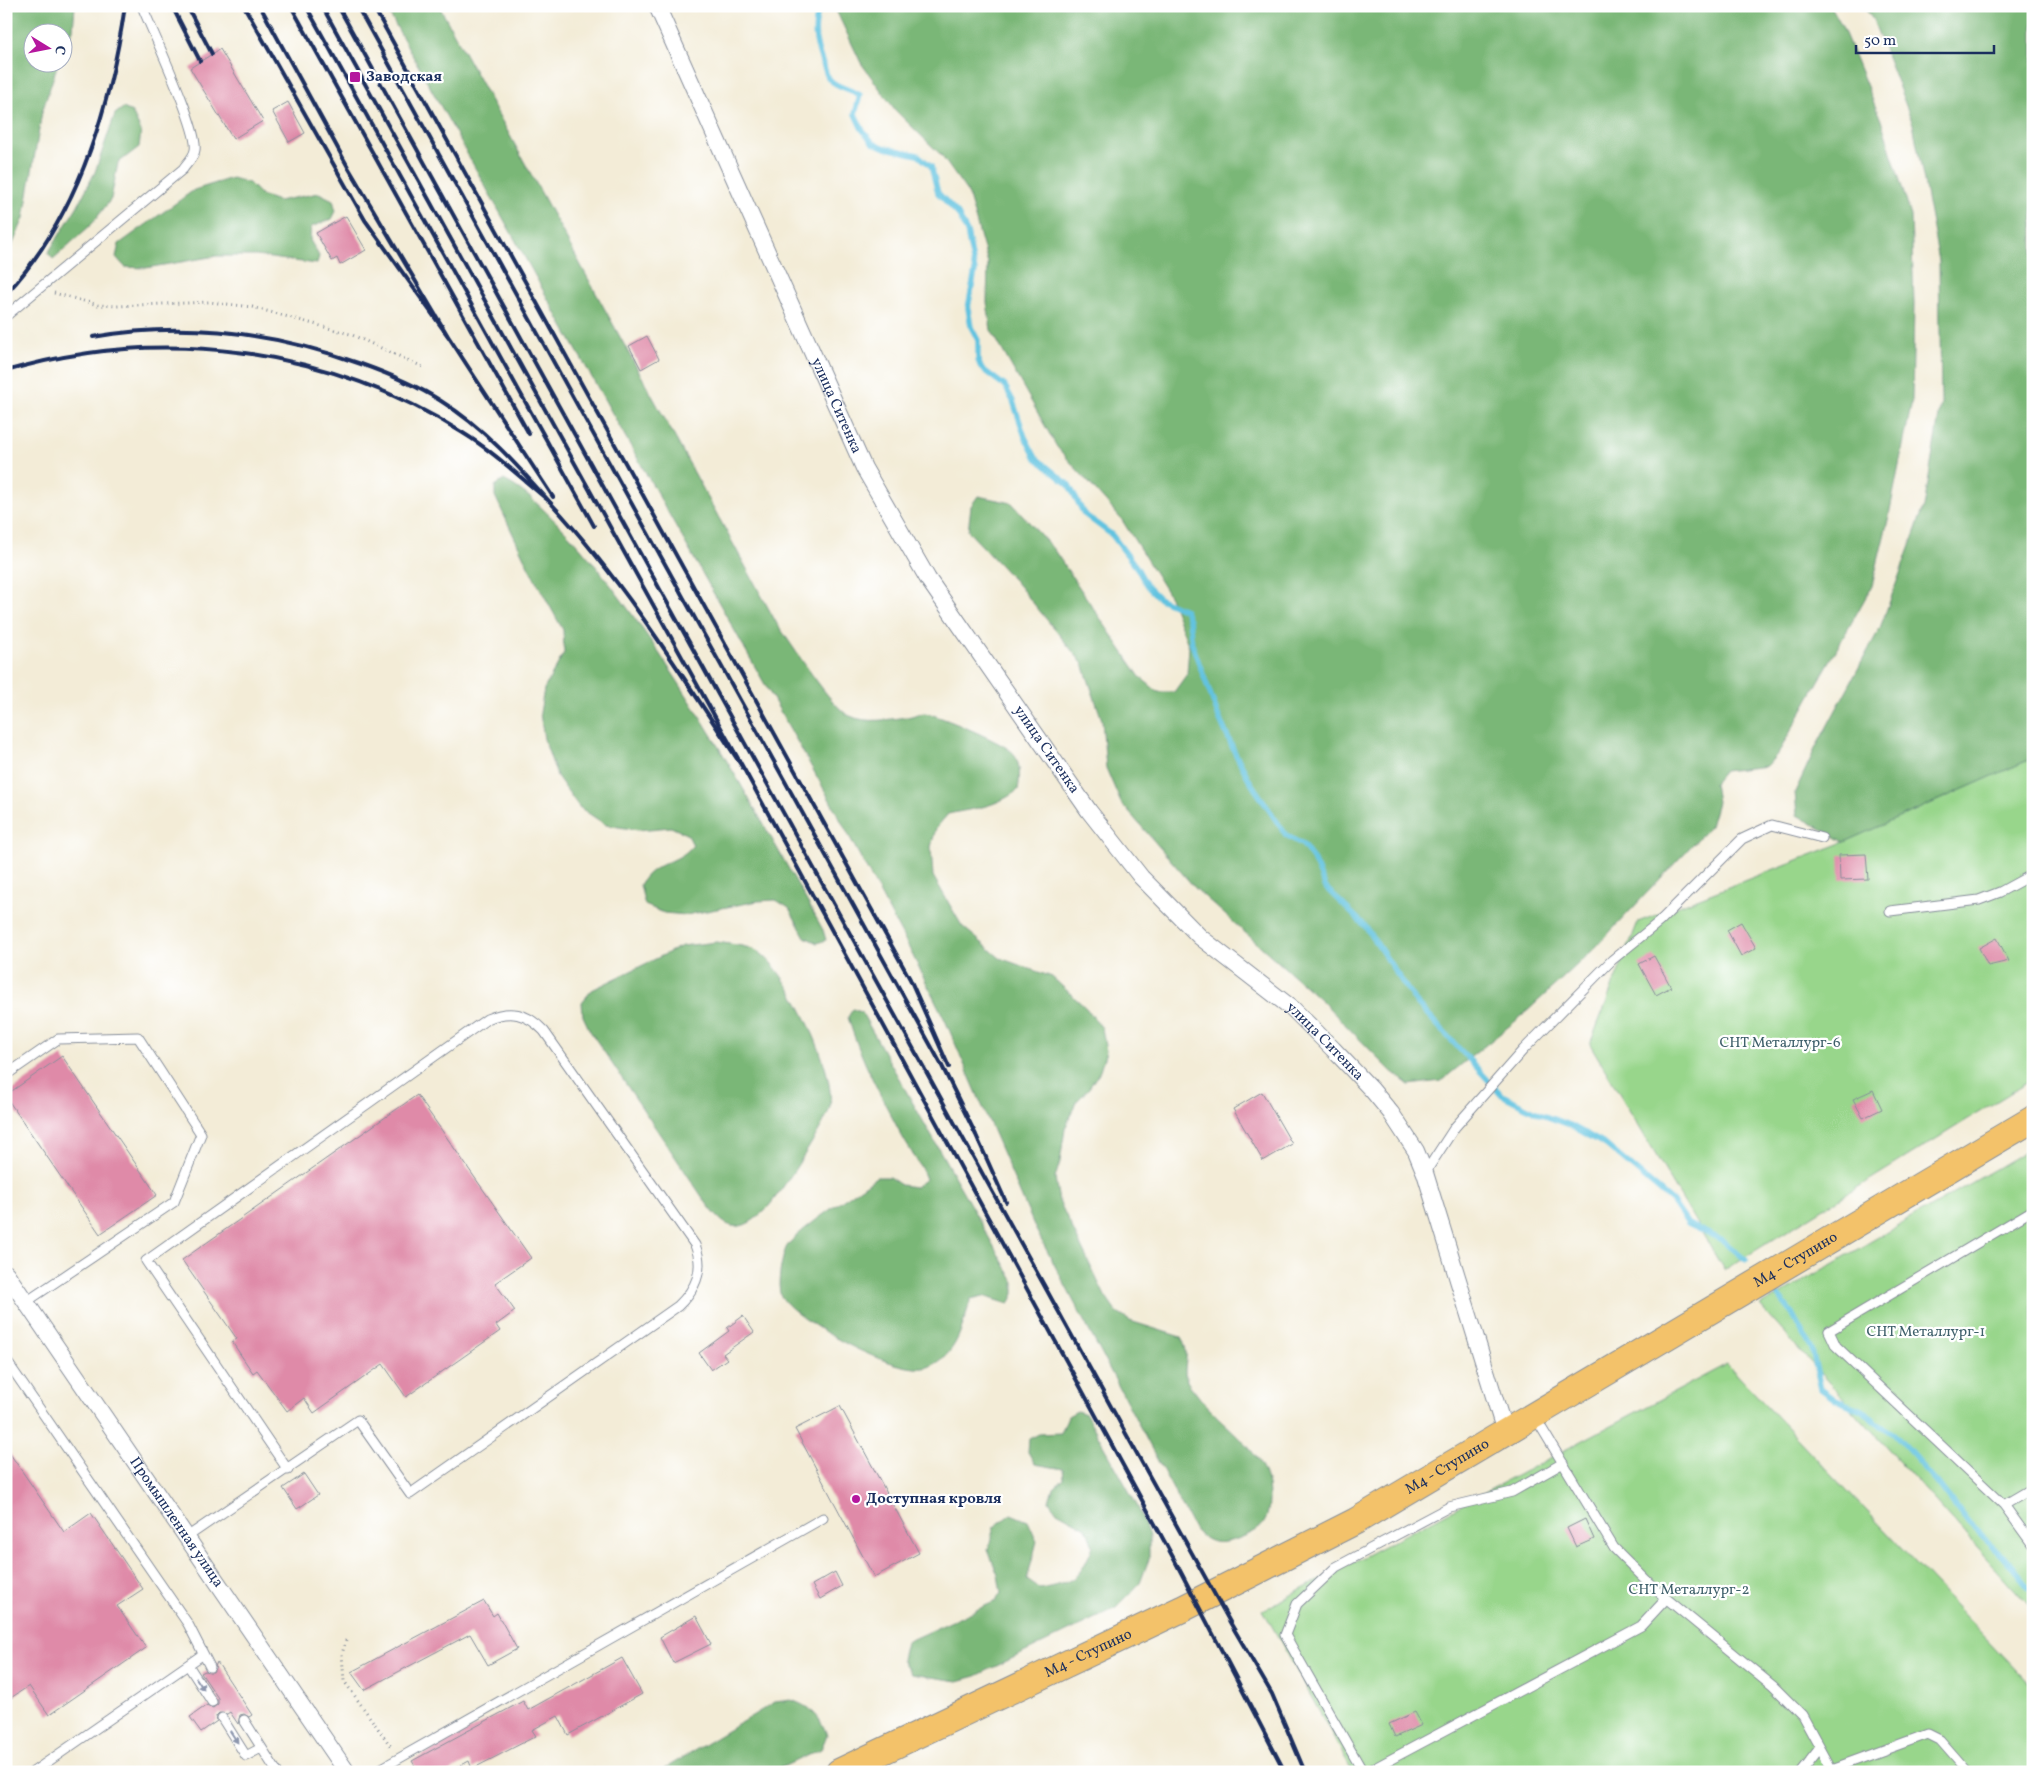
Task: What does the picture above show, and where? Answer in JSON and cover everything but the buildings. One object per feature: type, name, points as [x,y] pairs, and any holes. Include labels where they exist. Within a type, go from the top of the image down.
[{"type":"main road","name":"М4 - Ступино","points":[[839,1772],[1073,1662],[1270,1566],[1356,1521],[2033,1119]]},
{"type":"street","name":"улица Ситенка","points":[[657,6],[864,468],[928,579],[1090,811],[1141,877],[1200,937],[1293,1009],[1372,1090],[1416,1151],[1425,1173],[1505,1432]]},
{"type":"street","name":"Промышленная улица","points":[[6,1273],[347,1772]]},
{"type":"lane","points":[[6,316],[183,169],[195,150],[195,141],[186,112],[142,6]]},
{"type":"lane","points":[[1425,1173],[1455,1127],[1524,1049],[1612,960],[1659,922],[1742,839],[1772,825],[1822,838]]},
{"type":"lane","points":[[1890,911],[1979,900],[2000,892],[2033,874]]},
{"type":"lane","points":[[187,1537],[288,1470],[358,1420],[410,1494],[678,1306],[696,1285],[700,1271],[700,1257],[695,1246],[544,1031],[535,1021],[524,1015],[500,1013],[487,1019],[146,1261],[288,1470]]},
{"type":"lane","points":[[6,1075],[58,1040],[138,1037],[201,1134],[174,1202],[26,1302]]},
{"type":"lane","points":[[2033,1210],[1828,1331],[1836,1346],[2004,1505],[2033,1545]]},
{"type":"lane","points":[[6,1360],[188,1624],[210,1668]]},
{"type":"lane","points":[[1534,1415],[1614,1548],[1666,1599],[1773,1686],[1802,1715],[1832,1770],[1928,1734],[1940,1740],[1968,1772]]},
{"type":"lane","points":[[1363,1772],[1285,1635],[1297,1604],[1336,1566],[1449,1507],[1512,1492],[1563,1463]]},
{"type":"lane","points":[[2004,1505],[2033,1488]]},
{"type":"lane","points":[[375,1772],[823,1518]]},
{"type":"lane","points":[[1367,1772],[1641,1626],[1666,1599]]},
{"type":"lane","points":[[33,1772],[202,1655]]},
{"type":"lane","points":[[188,1665],[212,1702]]},
{"type":"lane","points":[[222,1718],[246,1756],[262,1748]]},
{"type":"lane","points":[[244,1720],[277,1772]]},
{"type":"lane","points":[[1801,1772],[1820,1748]]},
{"type":"path","points":[[40,288],[98,305],[208,302],[252,307],[350,334],[422,368]]},
{"type":"path","points":[[346,1640],[342,1654],[344,1681],[399,1758]]},
{"type":"green space","points":[[6,6],[75,6],[72,32],[72,22],[22,22],[22,72],[55,72],[42,112],[24,218],[6,260]]},
{"type":"green space","points":[[385,6],[439,6],[777,624],[833,701],[842,711],[850,716],[864,720],[886,720],[923,713],[932,715],[987,737],[1014,754],[1019,772],[1018,790],[992,804],[948,814],[936,828],[931,847],[933,876],[962,926],[1000,958],[1052,977],[1086,1008],[1102,1028],[1106,1051],[1100,1071],[1089,1088],[1076,1102],[1065,1129],[1060,1162],[1055,1178],[1059,1201],[1105,1296],[1116,1312],[1130,1321],[1181,1337],[1186,1350],[1185,1376],[1188,1383],[1207,1406],[1243,1441],[1262,1467],[1268,1483],[1269,1500],[1267,1516],[1261,1526],[1252,1533],[1220,1543],[1210,1541],[1195,1531],[1036,1230],[945,1020],[908,946],[825,791]]},
{"type":"green space","points":[[834,6],[1831,6],[1841,24],[1881,120],[1911,216],[1914,304],[1912,401],[1888,520],[1872,586],[1779,752],[1767,766],[1724,771],[1714,783],[1717,802],[1710,826],[1594,949],[1523,1015],[1441,1081],[1409,1085],[1391,1071],[1321,1000],[1195,888],[1121,803],[1106,768],[1102,720],[1083,664],[1016,582],[968,531],[971,506],[978,496],[1012,503],[1054,550],[1140,677],[1158,692],[1174,692],[1187,674],[1189,647],[1170,597],[1122,520],[1057,447],[991,330],[987,302],[988,263],[968,193],[941,155],[896,111],[861,63]]},
{"type":"green space","points":[[1864,6],[2033,6],[2033,758],[1844,842],[1797,815],[1795,792],[1816,747],[1880,628],[1924,507],[1941,403],[1939,261],[1913,124],[1873,20]]},
{"type":"green space","points":[[123,108],[132,112],[141,131],[139,147],[118,163],[111,199],[92,224],[53,259],[48,253],[77,207],[95,172],[115,114]]},
{"type":"green space","points":[[232,178],[249,183],[261,195],[278,201],[319,193],[333,200],[336,211],[332,219],[311,227],[310,240],[319,256],[317,264],[256,256],[216,256],[146,268],[125,267],[116,257],[119,244],[194,190]]},
{"type":"green space","points":[[504,480],[537,504],[579,546],[613,588],[655,647],[700,716],[742,787],[823,930],[826,940],[817,943],[805,937],[789,908],[776,900],[758,901],[686,915],[664,913],[645,905],[640,885],[645,877],[651,871],[680,856],[693,845],[688,835],[671,827],[638,830],[606,825],[579,807],[557,776],[544,739],[540,713],[544,689],[564,653],[563,630],[529,568],[495,496],[495,486]]},
{"type":"green space","name":"СНТ Металлург-6","points":[[2033,758],[2033,1079],[1724,1270],[1590,1044],[1638,922],[1844,842]]},
{"type":"green space","points":[[717,942],[742,946],[759,952],[775,968],[799,1005],[810,1027],[826,1071],[830,1091],[830,1107],[827,1115],[792,1174],[774,1200],[759,1216],[740,1226],[725,1223],[707,1204],[590,1031],[583,1016],[582,1002],[592,990],[682,946]]},
{"type":"green space","points":[[853,1009],[862,1013],[1014,1282],[1014,1294],[1009,1304],[983,1296],[971,1299],[961,1329],[952,1348],[938,1362],[928,1367],[914,1368],[894,1364],[849,1345],[826,1333],[806,1319],[790,1307],[781,1296],[779,1286],[780,1272],[786,1248],[801,1232],[876,1177],[889,1177],[901,1185],[915,1187],[926,1179],[865,1063],[848,1017]]},
{"type":"green space","name":"СНТ Металлург-1","points":[[2033,1147],[2033,1610],[1760,1306]]},
{"type":"green space","name":"СНТ Металлург-2","points":[[1727,1364],[2033,1688],[2033,1772],[1353,1772],[1263,1610]]},
{"type":"green space","points":[[1077,1411],[1086,1414],[1138,1507],[1149,1536],[1149,1559],[1140,1583],[1116,1608],[976,1676],[958,1681],[911,1674],[902,1659],[906,1642],[996,1601],[1001,1593],[998,1575],[988,1550],[994,1527],[1011,1514],[1028,1521],[1037,1541],[1027,1580],[1040,1589],[1061,1584],[1074,1577],[1084,1566],[1093,1546],[1086,1528],[1057,1512],[1049,1501],[1053,1488],[1064,1478],[1063,1469],[1035,1464],[1028,1452],[1029,1439],[1039,1434],[1061,1433],[1068,1416]]},
{"type":"green space","points":[[791,1700],[809,1709],[818,1717],[827,1735],[821,1749],[772,1772],[659,1772],[775,1702]]},
{"type":"waterway","points":[[820,6],[815,28],[816,42],[827,76],[836,84],[860,95],[855,114],[862,129],[873,143],[918,155],[931,166],[938,193],[958,214],[967,232],[975,271],[968,308],[971,327],[978,340],[978,360],[981,368],[1005,386],[1013,401],[1025,437],[1036,458],[1069,485],[1084,514],[1112,535],[1137,568],[1147,586],[1160,599],[1185,610],[1189,620],[1192,644],[1218,715],[1234,751],[1251,783],[1286,835],[1303,845],[1313,859],[1326,888],[1365,926],[1415,1001],[1502,1095],[1542,1115],[1570,1125],[1606,1145],[1672,1201],[1688,1224],[1722,1240],[1746,1260]]},
{"type":"waterway","points":[[1776,1293],[1792,1313],[1812,1350],[1821,1389],[1836,1400],[1863,1410],[1875,1422],[1894,1434],[1937,1482],[1969,1524],[2003,1556],[2033,1592]]},
{"type":"railway","points":[[6,294],[31,264],[53,231],[87,159],[100,122],[110,83],[119,45],[125,6]]},
{"type":"railway","points":[[172,6],[200,61]]},
{"type":"railway","points":[[187,6],[212,54]]},
{"type":"railway","points":[[244,6],[365,220],[448,336],[348,167],[260,6]]},
{"type":"railway","points":[[291,6],[529,434]]},
{"type":"railway","points":[[306,6],[594,526]]},
{"type":"railway","points":[[322,6],[745,771],[653,632],[577,532],[549,501]]},
{"type":"railway","points":[[338,6],[1231,1624],[1272,1694],[1305,1772]]},
{"type":"railway","points":[[357,6],[941,1064],[1006,1202]]},
{"type":"railway","points":[[373,6],[910,979],[949,1067]]},
{"type":"railway","points":[[6,371],[64,357],[123,349],[182,348],[241,352],[299,363],[356,381],[411,404],[474,440],[549,501],[485,434],[456,411],[432,395],[412,385],[361,364],[295,344],[229,332],[161,330],[93,337]]},
{"type":"railway","points":[[448,336],[553,497]]},
{"type":"railway","points":[[745,771],[1174,1559],[1285,1772]]},
{"type":"place","name":"Заводская","points":[[355,77]]},
{"type":"place","name":"Доступная кровля","points":[[856,1499]]}]
